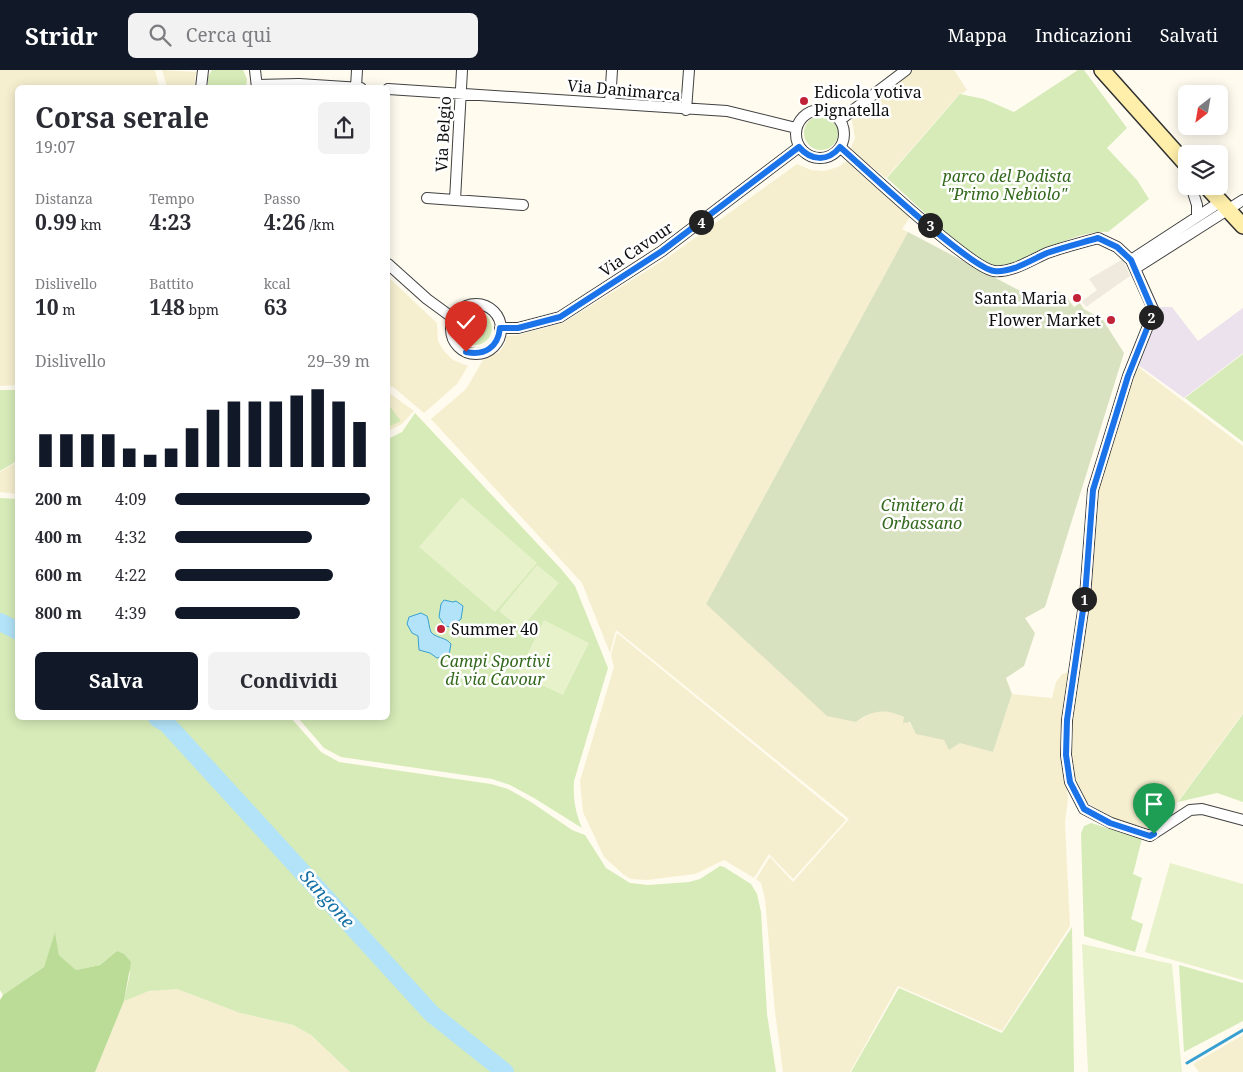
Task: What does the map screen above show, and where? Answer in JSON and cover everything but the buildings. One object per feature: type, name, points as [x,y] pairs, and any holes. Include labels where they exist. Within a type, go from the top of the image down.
[{"type":"street","points":[[201,85],[203,70]]},
{"type":"street","points":[[255,70],[257,85]]},
{"type":"street","points":[[356,85],[357,70]]},
{"type":"street","name":"Via Belgio","points":[[455,200],[462,70]]},
{"type":"street","points":[[610,103],[612,70]]},
{"type":"street","points":[[686,110],[689,70]]},
{"type":"street","points":[[840,120],[906,70]]},
{"type":"street","points":[[1102,70],[1178,156]]},
{"type":"street","points":[[278,85],[318,85]]},
{"type":"street","name":"Via Danimarca","points":[[390,89],[610,103],[686,110],[727,111],[796,128]]},
{"type":"street","points":[[827,110],[840,120],[844,133],[840,147],[835,153],[820,158],[804,153],[799,147],[796,128],[804,115],[811,111],[827,110]]},
{"type":"street","name":"Via Cavour","points":[[500,328],[518,328],[560,317],[662,251],[799,147]]},
{"type":"street","points":[[840,147],[920,218],[972,259],[993,271],[1017,267],[1048,253],[1098,238],[1117,247],[1134,264],[1152,309],[1150,321],[1128,376],[1093,490],[1085,596],[1067,720],[1066,755],[1070,782],[1084,809],[1110,823],[1150,836],[1190,810],[1202,808],[1243,820]]},
{"type":"street","points":[[1194,195],[1197,217]]},
{"type":"street","points":[[1214,195],[1243,226]]},
{"type":"street","points":[[427,198],[523,205]]},
{"type":"street","points":[[1134,264],[1197,217],[1243,200]]},
{"type":"street","points":[[1134,264],[1224,206]]},
{"type":"street","points":[[390,266],[427,299],[453,318]]},
{"type":"street","points":[[481,304],[495,313],[500,328],[496,344],[490,349],[474,353],[460,347],[454,341],[451,326],[453,318],[465,306],[481,304]]},
{"type":"shaded area","points":[[0,70],[155,70],[159,85],[15,85],[15,385],[0,386]]},
{"type":"shaded area","points":[[162,70],[196,72],[194,85],[166,85]]},
{"type":"shaded area","points":[[910,70],[954,70],[967,90],[956,98],[886,178],[850,150],[855,138],[851,115]]},
{"type":"shaded area","points":[[848,160],[912,214],[902,229],[908,232],[706,604],[856,722],[873,712],[890,711],[904,717],[914,728],[993,752],[1012,694],[1052,698],[1056,682],[1062,674],[1069,672],[1063,732],[1068,799],[1065,823],[1070,926],[1002,1031],[898,986],[850,1072],[783,1072],[775,1012],[765,899],[761,883],[756,879],[770,857],[793,882],[849,819],[616,630],[610,653],[582,583],[431,419],[466,389],[483,360],[499,352],[505,344],[506,336],[518,335],[563,323],[667,258],[797,164],[811,170],[824,171],[838,167]]},
{"type":"shaded area","points":[[1123,259],[1130,276],[1086,307],[1082,301],[1097,290],[1089,279]]},
{"type":"shaded area","points":[[390,279],[437,323],[438,341],[444,351],[453,360],[468,366],[457,384],[424,413],[390,386]]},
{"type":"shaded area","points":[[1158,307],[1172,307],[1198,341],[1243,308],[1243,353],[1184,398],[1137,364],[1155,322]]},
{"type":"shaded area","points":[[1137,366],[1243,446],[1243,713],[1156,831],[1118,820],[1089,804],[1080,794],[1069,755],[1070,720],[1097,492]]},
{"type":"shaded area","points":[[390,393],[414,411],[402,424],[390,430]]},
{"type":"shaded area","points":[[15,463],[15,494],[0,492],[0,472]]},
{"type":"shaded area","points":[[617,633],[846,820],[793,879],[769,854],[754,878],[724,860],[695,874],[647,880],[631,879],[604,857],[583,812],[580,781],[614,667],[611,655]]},
{"type":"shaded area","points":[[164,988],[177,989],[240,1013],[293,1025],[311,1035],[350,1072],[95,1072],[124,1001],[138,994]]},
{"type":"shaded area","points":[[1243,1035],[1243,1072],[1199,1072],[1193,1064]]},
{"type":"green space","points":[[212,70],[243,70],[247,79],[246,85],[208,85],[208,77]]},
{"type":"green space","name":"parco del Podista \"Primo Nebiolo\"","points":[[1078,70],[1084,70],[1127,128],[1107,148],[1137,180],[1149,199],[1108,232],[1083,235],[1012,264],[994,265],[955,240],[887,178],[960,94],[984,99],[1014,112]]},
{"type":"green space","points":[[821,116],[833,121],[838,133],[833,145],[821,150],[809,145],[804,133],[809,121]]},
{"type":"green space","name":"Cimitero di Orbassano","points":[[908,232],[1047,305],[1058,291],[1065,295],[1074,307],[1080,303],[1084,309],[1103,320],[1124,353],[1045,607],[1025,618],[1035,633],[1024,666],[1006,678],[1012,694],[993,752],[960,743],[949,750],[944,740],[916,734],[910,722],[903,723],[904,717],[891,712],[873,713],[856,722],[827,716],[706,604]]},
{"type":"green space","points":[[475,311],[487,316],[492,328],[487,340],[475,345],[463,340],[458,328],[463,316]]},
{"type":"green space","points":[[1243,354],[1243,442],[1185,398]]},
{"type":"green space","points":[[0,390],[15,390],[15,462],[0,471]]},
{"type":"green space","points":[[390,407],[401,421],[390,426]]},
{"type":"green space","name":"Campi Sportivi di via Cavour","points":[[415,413],[575,586],[608,668],[574,781],[575,805],[582,828],[534,798],[510,785],[492,779],[341,757],[324,748],[300,720],[390,720],[390,438],[402,432]]},
{"type":"green space","points":[[462,497],[537,563],[495,612],[419,547]]},
{"type":"green space","points":[[0,498],[15,499],[15,720],[293,720],[321,752],[339,762],[491,784],[508,789],[572,830],[585,835],[606,868],[630,883],[648,885],[689,882],[700,879],[720,866],[724,867],[751,884],[757,894],[761,912],[767,1014],[776,1072],[350,1072],[311,1035],[293,1025],[240,1013],[177,989],[149,991],[124,1001],[130,973],[117,951],[100,965],[76,970],[59,955],[55,933],[44,967],[3,995],[0,990]]},
{"type":"green space","points":[[537,565],[559,583],[521,629],[499,611]]},
{"type":"green space","points":[[544,620],[589,643],[563,695],[518,674]]},
{"type":"green space","points":[[1243,714],[1243,802],[1217,793],[1178,802]]},
{"type":"green space","points":[[1091,823],[1142,839],[1133,874],[1142,878],[1131,919],[1143,924],[1135,952],[1084,936],[1081,833],[1084,826]]},
{"type":"green space","points":[[1170,863],[1243,884],[1243,980],[1145,952]]},
{"type":"green space","points":[[1072,927],[1074,1072],[851,1072],[899,988],[1002,1033]]},
{"type":"green space","points":[[55,932],[59,955],[76,970],[100,965],[117,951],[124,954],[131,962],[124,1001],[95,1072],[0,1072],[0,1000],[3,995],[44,967]]},
{"type":"green space","points":[[1082,944],[1172,964],[1182,1072],[1088,1072]]},
{"type":"green space","points":[[1179,965],[1243,983],[1243,1021],[1184,1052]]},
{"type":"water","points":[[444,600],[456,601],[463,606],[461,619],[451,627],[445,626],[439,617],[441,604]]},
{"type":"water","points":[[421,613],[427,616],[431,632],[451,644],[449,655],[437,658],[430,653],[419,650],[418,636],[412,633],[407,624],[409,617]]},
{"type":"waterway","name":"Sangone","points":[[0,622],[15,630]]},
{"type":"waterway","name":"Sangone","points":[[160,720],[167,724],[432,1014],[505,1072]]},
{"type":"waterway","points":[[1187,1063],[1243,1030]]},
{"type":"place","name":"Edicola votiva Pignatella","points":[[804,101]]},
{"type":"place","name":"Santa Maria","points":[[1077,298]]},
{"type":"place","name":"Flower Market","points":[[1111,320]]},
{"type":"place","name":"Summer 40","points":[[441,629]]},
{"type":"route","points":[[466,352],[482,353],[490,349],[496,344],[500,336],[500,328],[518,328],[560,317],[662,251],[799,147],[804,153],[820,158],[828,157],[840,147],[920,218],[972,259],[993,271],[1017,267],[1048,253],[1098,238],[1117,247],[1131,260],[1136,268],[1150,299],[1152,309],[1150,321],[1128,376],[1093,490],[1085,596],[1067,720],[1066,755],[1072,790],[1084,809],[1110,823],[1150,836],[1154,834]]}]
